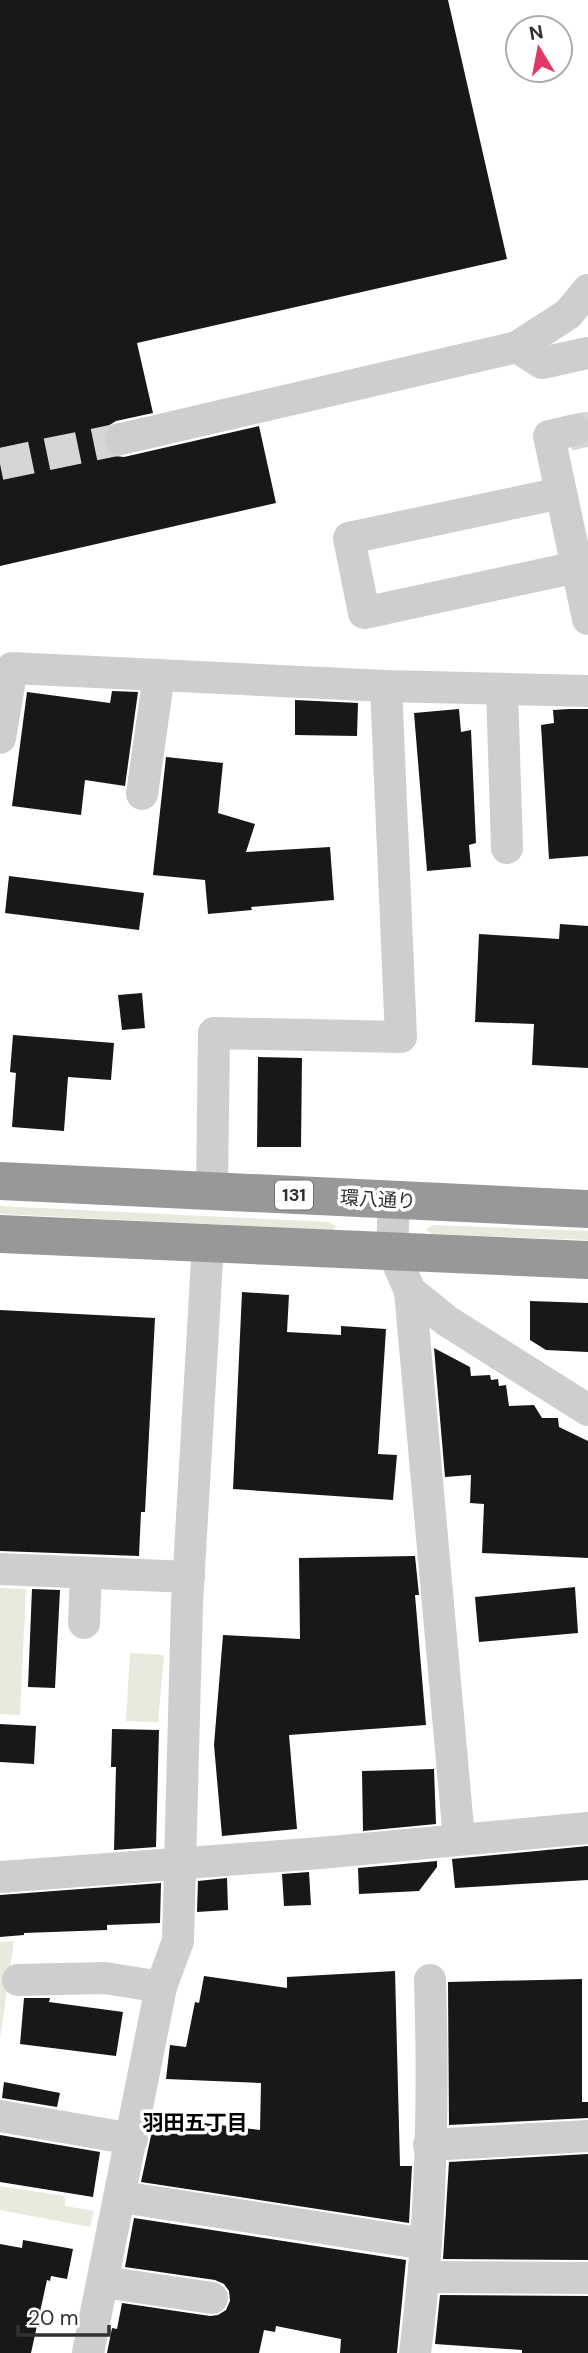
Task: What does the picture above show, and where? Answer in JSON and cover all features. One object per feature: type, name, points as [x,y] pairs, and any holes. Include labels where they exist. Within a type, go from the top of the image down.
[{"type":"highway","name":"環八通り","points":[[0,1181],[588,1209]]},
{"type":"highway","points":[[0,1234],[588,1260]]},
{"type":"street","points":[[121,439],[517,347],[568,314],[588,290]]},
{"type":"street","points":[[517,347],[542,363],[588,353]]},
{"type":"street","points":[[575,430],[549,436],[588,619]]},
{"type":"street","points":[[561,493],[349,538],[364,613],[577,567]]},
{"type":"street","points":[[0,738],[12,668],[386,686],[588,691]]},
{"type":"street","points":[[142,794],[159,675]]},
{"type":"street","points":[[212,1191],[214,1033],[401,1037],[386,686]]},
{"type":"street","points":[[502,689],[507,848]]},
{"type":"street","points":[[394,1200],[391,1250],[410,1292],[460,1839]]},
{"type":"street","points":[[88,2353],[161,1987],[178,1941],[178,1863],[189,1577],[208,1244]]},
{"type":"street","points":[[410,1292],[447,1321],[588,1410]]},
{"type":"street","points":[[0,1569],[189,1577]]},
{"type":"street","points":[[84,1623],[86,1573]]},
{"type":"street","points":[[0,1877],[320,1853],[588,1828]]},
{"type":"street","points":[[18,1980],[105,1978],[161,1987]]},
{"type":"street","points":[[415,2353],[425,2277],[432,2061],[430,1980]]},
{"type":"street","points":[[0,2116],[132,2139]]},
{"type":"street","points":[[429,2145],[588,2136]]},
{"type":"street","points":[[121,2197],[426,2244]]},
{"type":"street","points":[[425,2277],[588,2278]]},
{"type":"street","points":[[103,2282],[212,2298]]},
{"type":"shaded area","points":[[0,1206],[328,1222],[337,1226],[332,1230],[0,1214]]},
{"type":"shaded area","points":[[432,1225],[588,1231],[588,1240],[433,1234],[426,1230]]},
{"type":"shaded area","points":[[0,1588],[26,1589],[20,1715],[0,1714]]},
{"type":"shaded area","points":[[130,1653],[164,1655],[158,1722],[126,1721]]},
{"type":"shaded area","points":[[14,1941],[0,2039],[0,1942]]},
{"type":"shaded area","points":[[0,2186],[65,2196],[65,2206],[94,2211],[90,2227],[0,2210]]},
{"type":"building","points":[[0,0],[448,0],[507,259],[137,343],[153,413],[116,421],[108,426],[104,433],[103,442],[107,451],[124,457],[259,426],[276,503],[0,566]]},
{"type":"building","points":[[112,691],[138,692],[125,786],[85,780],[81,815],[12,806],[27,692],[110,703]]},
{"type":"building","points":[[295,700],[358,703],[357,736],[295,735]]},
{"type":"building","points":[[459,709],[461,732],[471,730],[476,843],[469,845],[471,867],[427,871],[414,713]]},
{"type":"building","points":[[588,709],[588,856],[549,859],[541,725],[554,723],[553,710]]},
{"type":"building","points":[[166,757],[223,763],[218,813],[255,824],[246,852],[330,847],[334,900],[251,907],[252,910],[208,914],[205,880],[153,875]]},
{"type":"building","points":[[9,876],[144,893],[139,930],[5,913]]},
{"type":"building","points":[[560,924],[588,926],[588,1068],[532,1065],[534,1024],[475,1022],[479,934],[559,939]]},
{"type":"building","points":[[142,993],[145,1028],[122,1030],[118,995]]},
{"type":"building","points":[[13,1035],[114,1043],[111,1080],[68,1077],[64,1131],[12,1127],[16,1073],[10,1072]]},
{"type":"building","points":[[258,1057],[302,1058],[301,1147],[257,1147]]},
{"type":"building","points":[[242,1292],[289,1295],[287,1332],[341,1335],[341,1326],[386,1329],[378,1454],[397,1455],[393,1500],[233,1489]]},
{"type":"building","points":[[530,1301],[588,1303],[588,1352],[546,1350],[530,1340]]},
{"type":"building","points":[[0,1310],[155,1318],[145,1512],[141,1512],[139,1556],[0,1551]]},
{"type":"building","points":[[434,1348],[470,1367],[471,1376],[490,1375],[491,1380],[498,1379],[499,1386],[506,1385],[509,1406],[534,1405],[542,1418],[558,1418],[559,1427],[588,1441],[588,1558],[482,1553],[484,1504],[470,1503],[471,1475],[445,1477]]},
{"type":"building","points":[[415,1556],[419,1595],[415,1595],[426,1725],[289,1735],[297,1829],[222,1836],[214,1745],[223,1635],[300,1639],[299,1558]]},
{"type":"building","points":[[575,1587],[578,1633],[479,1642],[475,1597]]},
{"type":"building","points":[[32,1589],[60,1590],[55,1688],[28,1687]]},
{"type":"building","points":[[0,1724],[36,1726],[34,1764],[0,1762]]},
{"type":"building","points":[[112,1729],[159,1730],[156,1847],[114,1850],[116,1767],[111,1767]]},
{"type":"building","points":[[434,1769],[436,1824],[363,1831],[362,1771]]},
{"type":"building","points":[[588,1846],[588,1880],[455,1888],[452,1859]]},
{"type":"building","points":[[437,1861],[437,1867],[419,1891],[359,1894],[358,1868]]},
{"type":"building","points":[[309,1872],[311,1905],[284,1906],[282,1874]]},
{"type":"building","points":[[227,1878],[228,1910],[197,1912],[198,1881]]},
{"type":"building","points":[[161,1883],[160,1923],[107,1925],[107,1930],[24,1933],[0,1937],[0,1895]]},
{"type":"building","points":[[395,1971],[400,2166],[412,2166],[409,2223],[141,2182],[155,2117],[260,2130],[261,2083],[166,2079],[170,2045],[186,2047],[195,2002],[199,2003],[204,1976],[287,1988],[287,1977]]},
{"type":"building","points":[[582,1979],[582,2102],[588,2102],[588,2118],[449,2125],[448,1982]]},
{"type":"building","points":[[24,1998],[50,1998],[49,2002],[123,2012],[116,2056],[20,2044]]},
{"type":"building","points":[[4,2082],[60,2093],[57,2107],[2,2098]]},
{"type":"building","points":[[0,2135],[100,2152],[93,2197],[0,2182]]},
{"type":"building","points":[[588,2154],[588,2260],[443,2259],[449,2162]]},
{"type":"building","points":[[134,2218],[406,2260],[397,2353],[340,2353],[341,2339],[276,2326],[275,2332],[264,2330],[259,2353],[107,2353],[112,2328],[117,2329],[122,2303],[210,2316],[226,2310],[230,2301],[229,2291],[224,2284],[215,2280],[125,2267]]},
{"type":"building","points":[[23,2240],[73,2249],[67,2279],[51,2276],[50,2281],[47,2280],[31,2353],[0,2353],[0,2244],[22,2248]]},
{"type":"building","points":[[440,2295],[588,2296],[588,2353],[522,2353],[522,2350],[435,2344]]},
{"type":"tunnel","points":[[575,430],[584,428],[588,447]]},
{"type":"tunnel","points":[[0,464],[121,439]]},
{"type":"district","name":"羽田五丁目","points":[[195,2123]]}]
